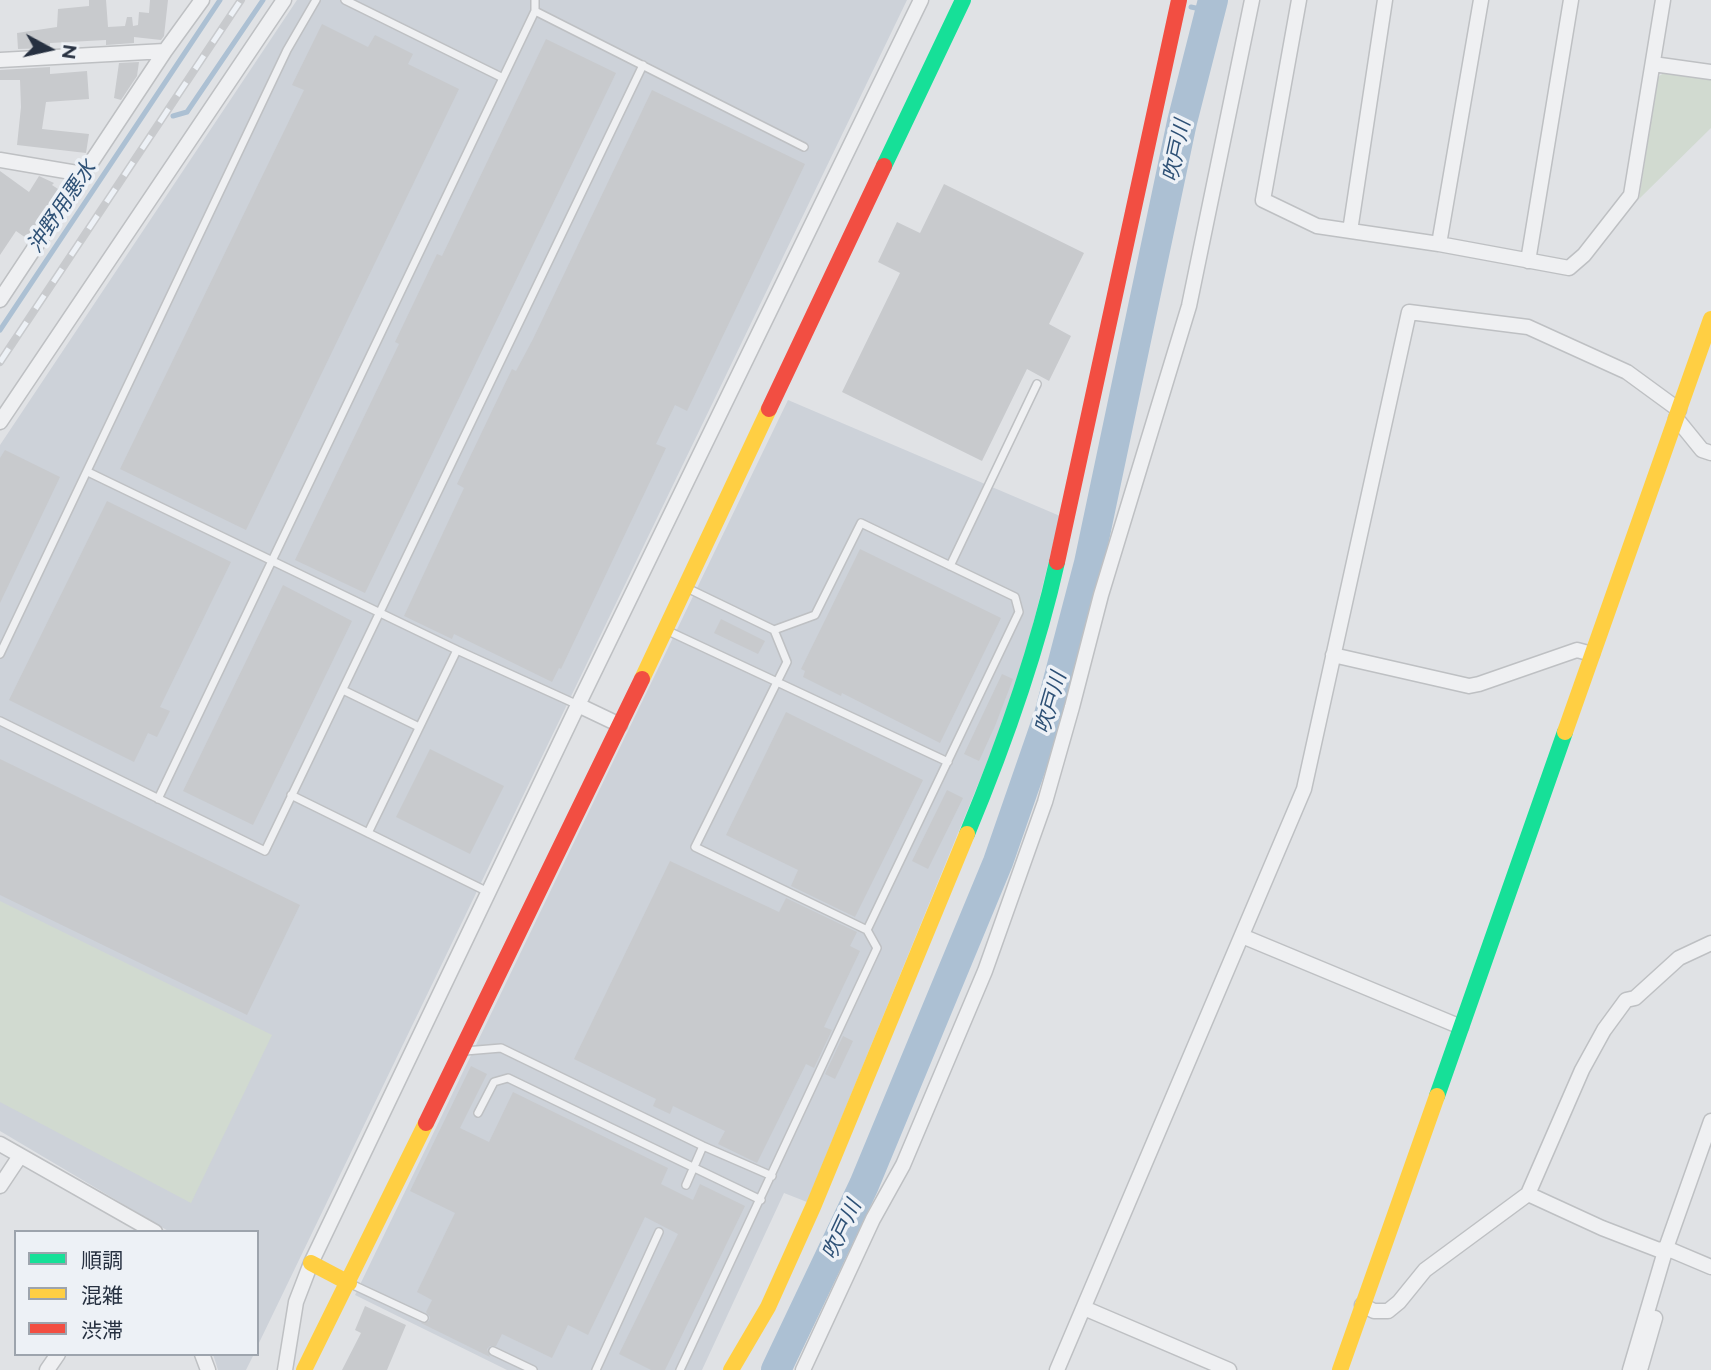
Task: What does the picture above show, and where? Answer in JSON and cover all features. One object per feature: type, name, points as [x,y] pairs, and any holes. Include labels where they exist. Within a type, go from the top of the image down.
[{"type":"street","points":[[0,300],[165,51],[202,0]]},
{"type":"street","points":[[0,422],[284,0]]},
{"type":"street","points":[[285,1370],[296,1302],[311,1263],[578,705],[921,0]]},
{"type":"street","points":[[304,1370],[463,1051],[666,630],[963,0]]},
{"type":"street","points":[[731,1370],[768,1307],[813,1207],[989,781],[1024,687],[1045,617],[1179,0]]},
{"type":"street","points":[[803,1370],[873,1219],[903,1165],[985,971],[1045,802],[1101,595],[1189,306],[1252,0]]},
{"type":"street","points":[[1299,0],[1263,200],[1317,226],[1439,244],[1569,268],[1578,262],[1631,195],[1663,0]]},
{"type":"street","points":[[1350,231],[1385,0]]},
{"type":"street","points":[[1439,244],[1482,0]]},
{"type":"street","points":[[1528,261],[1571,0]]},
{"type":"street","points":[[0,60],[165,51]]},
{"type":"street","points":[[1653,64],[1711,72]]},
{"type":"street","points":[[0,160],[83,174]]},
{"type":"street","points":[[1057,1370],[1304,789],[1409,312],[1528,327],[1627,372],[1678,414],[1702,450],[1711,453]]},
{"type":"street","points":[[1340,1370],[1711,319]]},
{"type":"street","points":[[1333,655],[1469,686],[1577,650],[1592,654]]},
{"type":"street","points":[[578,705],[620,725]]},
{"type":"street","points":[[1242,936],[1461,1027]]},
{"type":"street","points":[[1362,1305],[1374,1311],[1388,1311],[1399,1302],[1425,1270],[1528,1194],[1582,1070],[1604,1030],[1626,1000],[1635,998],[1679,958],[1711,943]]},
{"type":"street","points":[[1630,1370],[1711,1121]]},
{"type":"street","points":[[0,1144],[148,1230]]},
{"type":"street","points":[[1640,1370],[1670,1250],[1711,1146]]},
{"type":"street","points":[[0,1186],[20,1156]]},
{"type":"street","points":[[1528,1194],[1602,1228],[1659,1250],[1670,1250],[1711,1267]]},
{"type":"street","points":[[311,1263],[349,1283]]},
{"type":"street","points":[[1084,1308],[1229,1370]]},
{"type":"lane","points":[[0,654],[286,50],[316,0]]},
{"type":"lane","points":[[345,0],[503,78]]},
{"type":"lane","points":[[158,799],[535,11],[535,0]]},
{"type":"lane","points":[[535,11],[804,147]]},
{"type":"lane","points":[[0,721],[265,851],[643,65]]},
{"type":"lane","points":[[950,566],[1037,384]]},
{"type":"lane","points":[[88,472],[457,650],[578,705]]},
{"type":"lane","points":[[775,630],[815,615],[861,523],[1015,597],[1019,612],[867,930]]},
{"type":"lane","points":[[680,1370],[877,948],[867,930],[695,847],[787,662],[775,630],[686,587]]},
{"type":"lane","points":[[666,630],[948,762]]},
{"type":"lane","points":[[368,833],[457,650]]},
{"type":"lane","points":[[343,690],[419,727]]},
{"type":"lane","points":[[291,795],[489,892]]},
{"type":"lane","points":[[463,1051],[501,1048],[772,1177]]},
{"type":"lane","points":[[478,1114],[494,1082],[508,1078],[691,1168],[761,1199]]},
{"type":"lane","points":[[686,1185],[702,1146]]},
{"type":"lane","points":[[596,1370],[659,1232]]},
{"type":"lane","points":[[349,1283],[424,1318]]},
{"type":"lane","points":[[493,1351],[533,1370]]},
{"type":"shaded area","points":[[297,0],[907,0],[259,1343],[259,1230],[167,1230],[0,1131],[0,445]]},
{"type":"shaded area","points":[[1665,72],[1711,79],[1711,128],[1639,199],[1658,77]]},
{"type":"shaded area","points":[[788,400],[1060,516],[1017,689],[807,1202],[784,1193],[702,1370],[507,1370],[355,1295]]},
{"type":"shaded area","points":[[0,901],[272,1035],[191,1203],[0,1102]]},
{"type":"shaded area","points":[[214,1356],[253,1356],[246,1370],[218,1370]]},
{"type":"building","points":[[89,0],[106,0],[108,27],[125,26],[127,17],[132,17],[133,26],[138,25],[139,12],[149,13],[150,0],[168,0],[164,36],[161,40],[134,37],[134,43],[106,45],[106,40],[50,43],[50,48],[18,49],[17,33],[57,27],[58,9],[89,6]]},
{"type":"building","points":[[322,24],[368,47],[375,35],[413,54],[408,64],[459,89],[246,530],[120,469],[304,90],[292,85]]},
{"type":"building","points":[[546,39],[616,73],[365,593],[295,560],[399,344],[395,342],[437,254],[442,256]]},
{"type":"building","points":[[139,62],[137,76],[121,100],[114,98],[119,63]]},
{"type":"building","points":[[50,67],[50,74],[87,71],[89,99],[46,102],[42,129],[89,134],[86,153],[17,145],[21,107],[20,80],[0,80],[0,70]]},
{"type":"building","points":[[652,90],[805,164],[687,411],[675,405],[656,444],[666,448],[561,669],[559,668],[552,682],[454,634],[452,639],[404,616],[464,488],[457,484],[512,369],[516,371],[533,339]]},
{"type":"building","points":[[0,171],[29,192],[39,176],[54,183],[52,185],[61,191],[26,238],[16,231],[0,255]]},
{"type":"building","points":[[944,184],[1084,253],[1049,324],[1071,336],[1049,381],[1027,369],[982,461],[842,392],[900,273],[878,262],[897,222],[920,233]]},
{"type":"building","points":[[5,450],[60,477],[0,603],[0,458]]},
{"type":"building","points":[[107,501],[231,562],[160,707],[170,711],[157,737],[148,733],[134,762],[9,700]]},
{"type":"building","points":[[860,549],[1001,618],[940,743],[842,693],[841,696],[803,677],[805,671],[801,669]]},
{"type":"building","points":[[283,585],[352,621],[253,825],[183,791]]},
{"type":"building","points":[[721,619],[765,641],[758,654],[714,633]]},
{"type":"building","points":[[1002,674],[1013,679],[979,761],[964,754]]},
{"type":"building","points":[[786,712],[923,780],[855,917],[791,886],[798,870],[726,835]]},
{"type":"building","points":[[430,749],[504,786],[470,854],[396,817]]},
{"type":"building","points":[[0,759],[300,905],[247,1015],[0,895]]},
{"type":"building","points":[[947,790],[963,798],[928,869],[912,861]]},
{"type":"building","points":[[670,861],[779,912],[786,898],[857,932],[850,946],[860,951],[824,1027],[832,1030],[814,1068],[806,1064],[757,1163],[718,1144],[725,1131],[673,1106],[670,1114],[653,1106],[656,1099],[574,1059]]},
{"type":"building","points":[[843,1036],[853,1041],[835,1079],[825,1074]]},
{"type":"building","points":[[471,1066],[487,1074],[460,1128],[489,1142],[513,1092],[668,1168],[661,1184],[693,1200],[700,1184],[745,1206],[665,1370],[651,1370],[619,1354],[678,1234],[645,1217],[588,1335],[568,1325],[552,1358],[502,1334],[496,1346],[487,1349],[490,1357],[421,1323],[429,1321],[430,1317],[426,1312],[432,1300],[417,1292],[455,1213],[410,1191]]},
{"type":"building","points":[[365,1306],[406,1325],[387,1370],[342,1370],[361,1333],[355,1330]]},
{"type":"waterway","name":"沖野用悪水","points":[[0,330],[220,0]]},
{"type":"waterway","name":"沖野用悪水","points":[[173,116],[187,112],[263,0]]},
{"type":"waterway","name":"吹戸川","points":[[776,1370],[864,1185],[998,862],[1049,715],[1089,563],[1182,122],[1213,0]]},
{"type":"waterway","name":"沖野用悪水","points":[[1191,7],[1210,11]]},
{"type":"railway","points":[[0,362],[241,0]]},
{"type":"traffic: fast","points":[[884,166],[963,0]]},
{"type":"traffic: fast","points":[[967,834],[1018,700],[1057,562]]},
{"type":"traffic: fast","points":[[1437,1096],[1565,732]]},
{"type":"traffic: slow","points":[[1565,732],[1711,319]]},
{"type":"traffic: slow","points":[[642,679],[769,409]]},
{"type":"traffic: slow","points":[[731,1370],[768,1307],[813,1207],[967,834]]},
{"type":"traffic: slow","points":[[1340,1370],[1437,1096]]},
{"type":"traffic: slow","points":[[304,1370],[426,1123]]},
{"type":"traffic: slow","points":[[311,1263],[349,1283]]},
{"type":"traffic: jam","points":[[1057,562],[1179,0]]},
{"type":"traffic: jam","points":[[769,409],[884,166]]},
{"type":"traffic: jam","points":[[426,1123],[642,679]]}]
